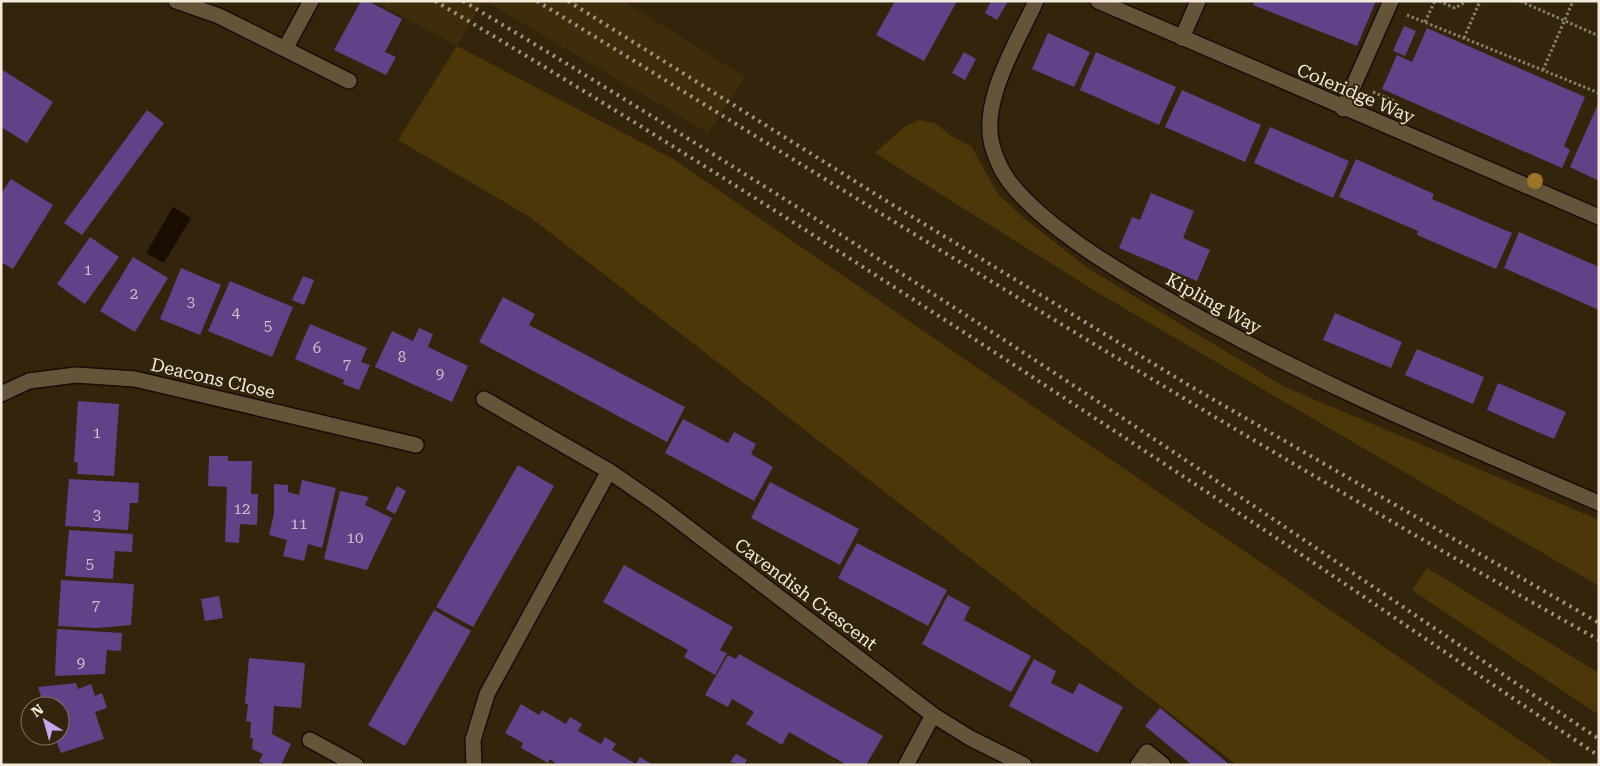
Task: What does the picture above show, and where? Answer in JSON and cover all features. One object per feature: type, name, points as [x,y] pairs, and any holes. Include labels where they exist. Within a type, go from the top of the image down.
[{"type":"street","points":[[176,1],[219,16],[349,81]]},
{"type":"street","points":[[285,49],[311,1]]},
{"type":"street","name":"Kipling Way","points":[[1036,1],[992,101],[990,121],[991,142],[1007,179],[1032,206],[1103,262],[1222,332],[1404,420],[1599,503]]},
{"type":"street","name":"Coleridge Way","points":[[1098,1],[1343,109],[1599,217]]},
{"type":"street","points":[[1182,38],[1198,1]]},
{"type":"street","points":[[1343,109],[1391,1]]},
{"type":"street","name":"Deacons Close","points":[[1,394],[29,381],[76,375],[135,379],[416,446]]},
{"type":"street","name":"Cavendish Crescent","points":[[484,398],[609,470],[661,507],[933,715],[970,738],[1024,765]]},
{"type":"street","points":[[474,765],[473,740],[487,694],[609,470]]},
{"type":"street","points":[[906,765],[933,715]]},
{"type":"street","points":[[310,740],[356,765]]},
{"type":"street","points":[[1138,765],[1147,752],[1163,765]]},
{"type":"path","points":[[1425,22],[1435,1]]},
{"type":"path","points":[[1439,1],[1455,8],[1467,1]]},
{"type":"path","points":[[1464,38],[1480,1]]},
{"type":"path","points":[[1520,1],[1599,36]]},
{"type":"path","points":[[1543,70],[1573,1]]},
{"type":"path","points":[[1401,19],[1405,8]]},
{"type":"path","points":[[1403,13],[1599,93]]},
{"type":"path","points":[[1375,83],[1371,92],[1396,102],[1387,127]]},
{"type":"shaded area","points":[[374,1],[483,1],[457,46]]},
{"type":"shaded area","points":[[485,1],[624,1],[745,77],[708,133]]},
{"type":"shaded area","points":[[457,46],[673,159],[1556,765],[1237,765],[530,217],[398,140]]},
{"type":"shaded area","points":[[919,120],[935,123],[951,136],[971,146],[998,194],[1026,220],[1089,269],[1285,387],[1599,520],[1599,586],[1100,294],[875,153],[904,127]]},
{"type":"shaded area","points":[[173,207],[191,218],[164,263],[146,253]]},
{"type":"shaded area","points":[[1427,568],[1599,673],[1599,715],[1412,590]]},
{"type":"building","points":[[361,1],[368,1],[402,19],[385,52],[396,57],[386,75],[334,50]]},
{"type":"building","points":[[895,1],[957,1],[924,61],[876,35]]},
{"type":"building","points":[[991,1],[1008,1],[997,20],[985,13]]},
{"type":"building","points":[[1255,1],[1376,1],[1357,46],[1253,5]]},
{"type":"building","points":[[1404,26],[1416,31],[1405,56],[1393,51]]},
{"type":"building","points":[[1427,28],[1585,97],[1564,146],[1570,150],[1562,168],[1382,89],[1397,55],[1412,62]]},
{"type":"building","points":[[1048,33],[1090,52],[1074,87],[1032,69]]},
{"type":"building","points":[[964,52],[976,59],[965,80],[952,73]]},
{"type":"building","points":[[1096,52],[1176,87],[1159,125],[1080,90]]},
{"type":"building","points":[[1,69],[53,102],[27,143],[1,127]]},
{"type":"building","points":[[1182,90],[1261,125],[1245,162],[1165,127]]},
{"type":"building","points":[[1599,102],[1599,181],[1570,167]]},
{"type":"building","points":[[147,110],[164,123],[82,235],[64,223]]},
{"type":"building","points":[[1270,127],[1349,161],[1333,198],[1254,163]]},
{"type":"building","points":[[1356,159],[1434,194],[1432,199],[1512,233],[1496,269],[1417,235],[1418,231],[1339,197]]},
{"type":"building","points":[[11,179],[53,205],[13,269],[1,262],[1,194]]},
{"type":"building","points":[[1151,193],[1194,211],[1183,238],[1210,250],[1197,281],[1119,248],[1132,217],[1140,220]]},
{"type":"building","points":[[1519,232],[1599,267],[1599,310],[1504,268]]},
{"type":"building","points":[[90,237],[119,257],[85,304],[57,284]]},
{"type":"building","points":[[133,257],[168,278],[135,332],[100,311]]},
{"type":"building","points":[[181,268],[221,285],[200,335],[160,319]]},
{"type":"building","points":[[303,276],[314,280],[304,305],[292,300]]},
{"type":"building","points":[[230,281],[293,307],[272,357],[208,331]]},
{"type":"building","points":[[503,297],[535,314],[529,325],[685,407],[667,442],[479,342]]},
{"type":"building","points":[[1335,313],[1402,342],[1391,368],[1323,340]]},
{"type":"building","points":[[310,324],[367,348],[361,362],[370,365],[359,390],[343,384],[344,380],[295,359]]},
{"type":"building","points":[[419,328],[433,334],[428,347],[468,366],[452,402],[375,367],[392,331],[413,341]]},
{"type":"building","points":[[1417,349],[1484,377],[1473,404],[1405,375]]},
{"type":"building","points":[[1498,383],[1566,412],[1554,439],[1487,410]]},
{"type":"building","points":[[78,401],[119,404],[114,476],[77,474],[78,463],[74,462]]},
{"type":"building","points":[[683,419],[728,443],[734,432],[756,444],[751,454],[773,467],[754,501],[665,453]]},
{"type":"building","points":[[209,456],[228,456],[228,461],[252,461],[251,494],[258,494],[257,525],[240,524],[239,543],[225,542],[227,487],[208,486]]},
{"type":"building","points":[[518,465],[554,486],[473,627],[436,607]]},
{"type":"building","points":[[69,479],[139,483],[138,503],[130,503],[128,530],[65,526]]},
{"type":"building","points":[[302,480],[336,488],[322,548],[308,544],[304,561],[283,556],[287,540],[269,535],[274,514],[274,484],[288,485],[288,492],[299,495]]},
{"type":"building","points":[[770,482],[859,529],[840,565],[751,518]]},
{"type":"building","points":[[397,486],[406,491],[395,514],[386,509]]},
{"type":"building","points":[[340,491],[369,497],[365,505],[392,518],[367,570],[324,559]]},
{"type":"building","points":[[69,530],[133,534],[132,552],[115,551],[113,579],[65,576]]},
{"type":"building","points":[[857,543],[947,590],[928,626],[838,578]]},
{"type":"building","points":[[624,565],[733,627],[720,650],[727,653],[715,675],[684,657],[688,650],[603,602]]},
{"type":"building","points":[[61,580],[134,584],[131,625],[98,628],[58,626]]},
{"type":"building","points":[[948,595],[970,607],[964,620],[1031,656],[1011,692],[922,644]]},
{"type":"building","points":[[219,596],[223,618],[205,621],[201,599]]},
{"type":"building","points":[[434,610],[471,631],[405,746],[368,725]]},
{"type":"building","points":[[57,629],[122,633],[121,651],[107,650],[105,674],[55,676]]},
{"type":"building","points":[[739,654],[883,736],[866,765],[847,765],[789,732],[782,745],[746,724],[754,712],[732,699],[728,707],[705,695],[728,655],[736,659]]},
{"type":"building","points":[[249,658],[305,663],[301,708],[274,706],[272,734],[291,744],[281,765],[267,765],[259,761],[263,754],[252,749],[253,738],[250,738],[251,722],[246,721],[248,704],[245,704]]},
{"type":"building","points":[[1034,659],[1056,671],[1051,683],[1073,694],[1079,683],[1123,707],[1098,753],[1009,706]]},
{"type":"building","points":[[76,683],[78,689],[91,684],[95,696],[102,693],[107,708],[95,712],[104,739],[61,753],[58,746],[70,746],[70,696],[41,696],[38,687]]},
{"type":"building","points":[[521,704],[539,715],[542,710],[566,724],[570,717],[582,724],[578,731],[601,744],[605,737],[616,744],[612,750],[636,764],[640,757],[653,765],[558,765],[550,759],[548,763],[521,748],[523,743],[505,733]]},
{"type":"building","points":[[1160,708],[1230,765],[1192,765],[1145,726]]},
{"type":"building","points":[[736,754],[747,760],[744,765],[730,762]]},
{"type":"railway","points":[[435,1],[654,134],[978,341],[1299,553],[1599,756]]},
{"type":"railway","points":[[463,1],[698,145],[1085,393],[1599,739]]},
{"type":"railway","points":[[537,1],[1197,406],[1599,640]]},
{"type":"railway","points":[[568,1],[888,202],[1190,386],[1599,623]]}]
